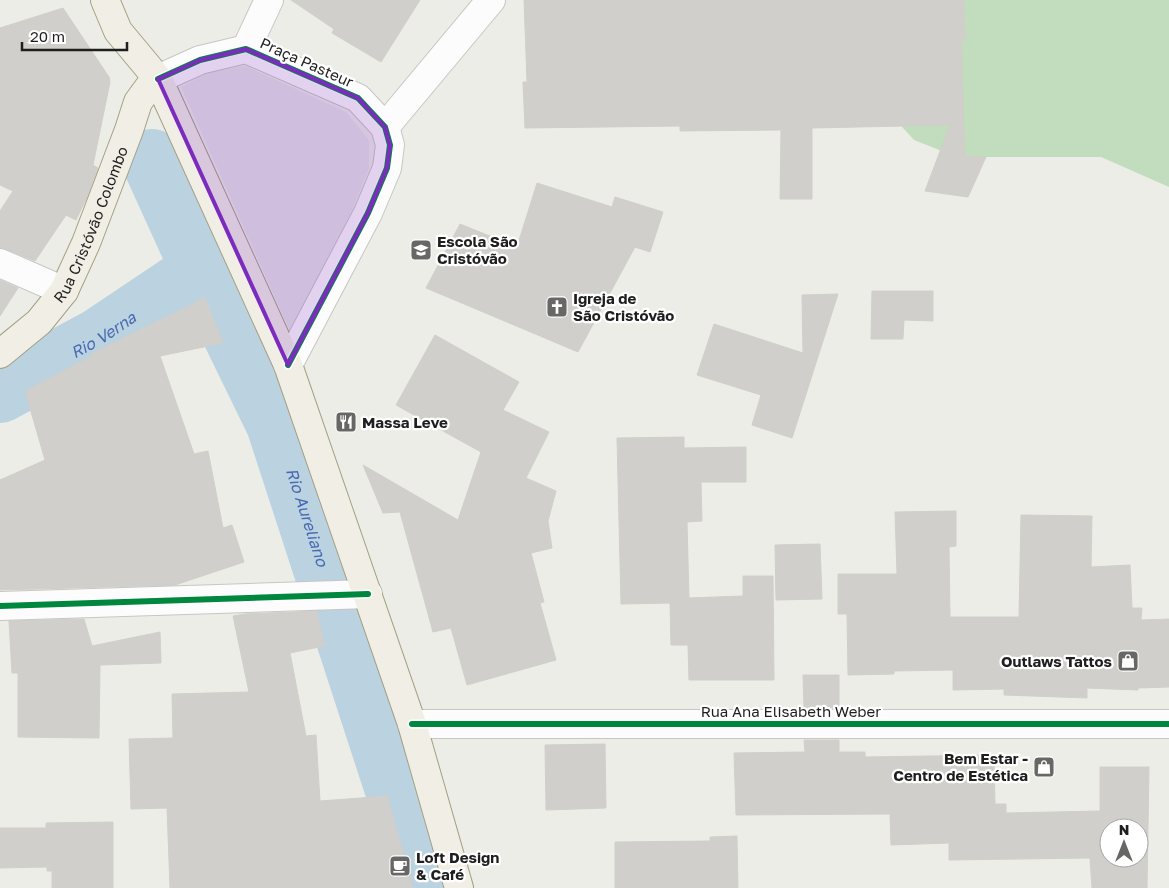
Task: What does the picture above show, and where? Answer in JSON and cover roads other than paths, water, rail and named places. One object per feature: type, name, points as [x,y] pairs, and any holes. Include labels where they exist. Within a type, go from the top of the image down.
[{"type":"main road","points":[[104,0],[118,31],[158,79],[288,365],[412,724],[459,888]]},
{"type":"main road","name":"Rua Cristóvão Colombo","points":[[0,354],[39,322],[64,291],[86,243],[138,102],[149,87],[158,79]]},
{"type":"street","points":[[246,49],[270,0]]},
{"type":"street","points":[[288,365],[368,213],[387,168],[390,145],[385,127],[491,0]]},
{"type":"street","name":"Praça Pasteur","points":[[158,79],[200,60],[246,49],[358,98],[385,127]]},
{"type":"street","points":[[0,263],[64,291]]},
{"type":"street","points":[[0,606],[368,594]]},
{"type":"street","name":"Rua Ana Elisabeth Weber","points":[[412,724],[1169,724]]},
{"type":"waterway","name":"Rio Aureliano","points":[[152,160],[202,270],[277,424],[428,888]]},
{"type":"waterway","name":"Rio Verna","points":[[0,392],[99,339],[202,270]]},
{"type":"place","name":"Escola São Cristóvão","points":[[421,250]]},
{"type":"place","name":"Igreja de São Cristóvão","points":[[557,307]]},
{"type":"place","name":"Massa Leve","points":[[346,422]]},
{"type":"place","name":"Outlaws Tattos","points":[[1128,661]]},
{"type":"place","name":"Bem Estar - Centro de Estética","points":[[1044,767]]},
{"type":"place","name":"Loft Design & Café","points":[[400,866]]}]
